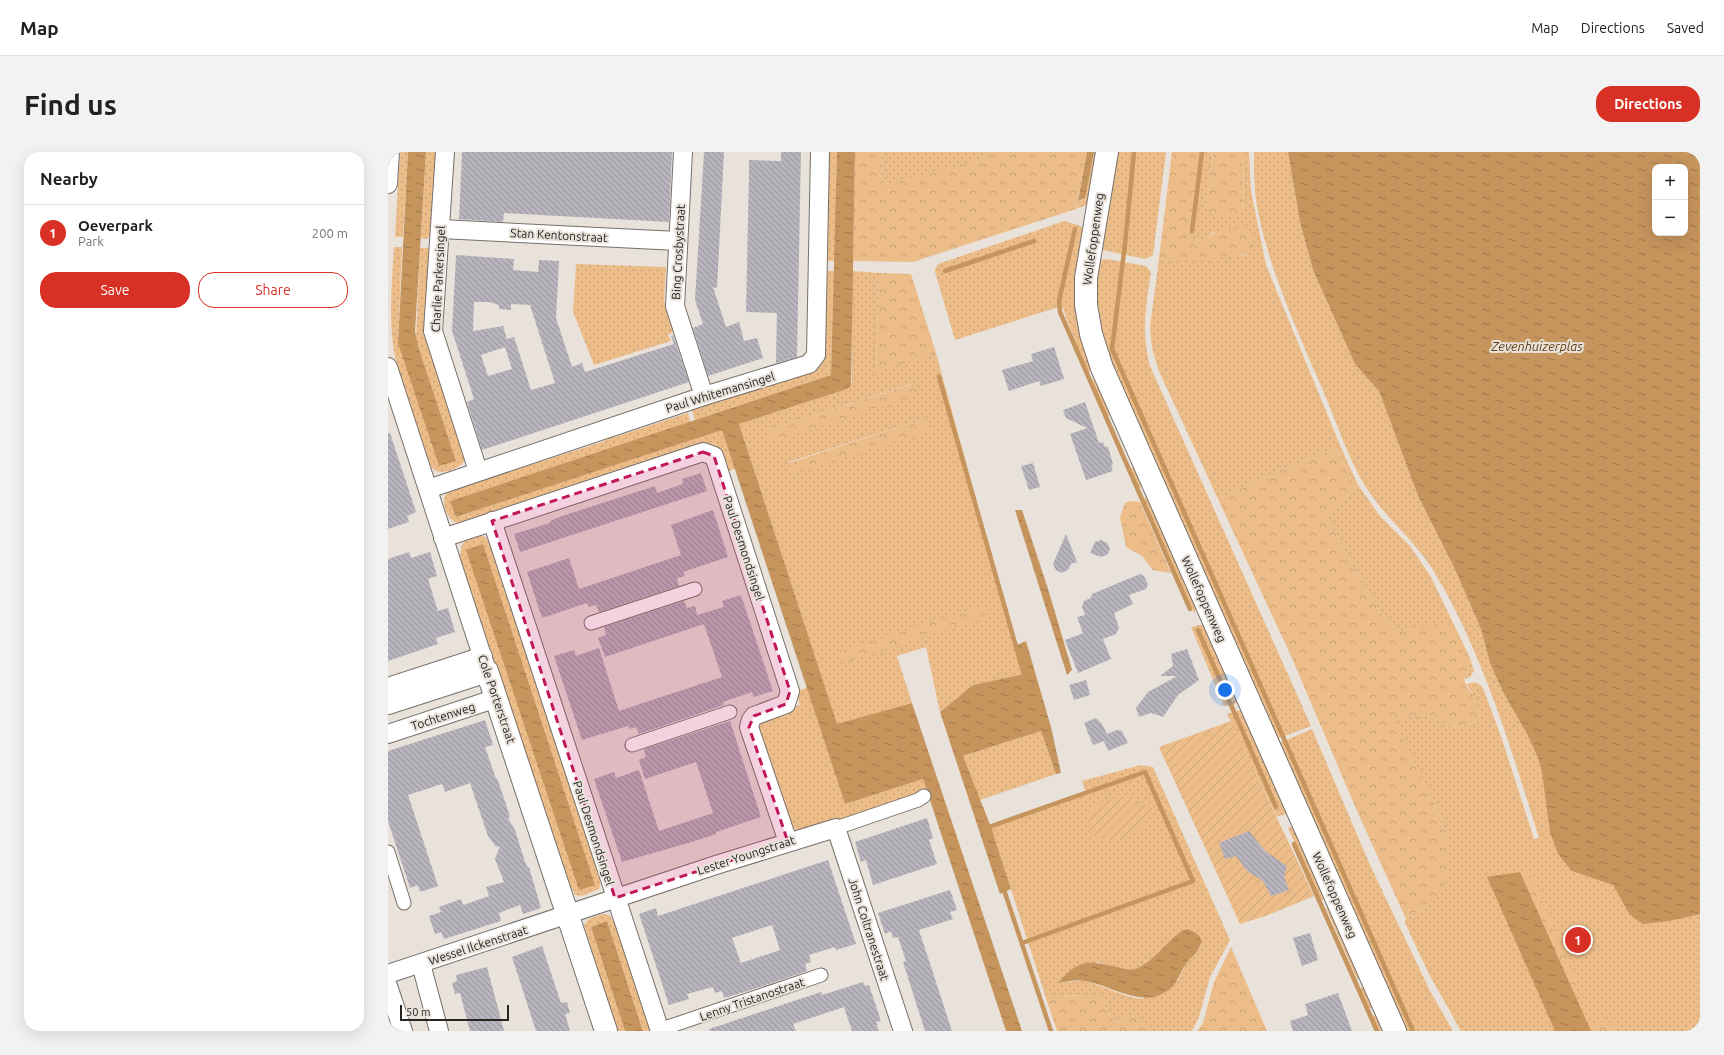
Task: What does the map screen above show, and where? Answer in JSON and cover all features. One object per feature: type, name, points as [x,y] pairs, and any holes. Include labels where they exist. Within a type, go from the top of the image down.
[{"type":"street","points":[[388,184],[390,152]]},
{"type":"street","name":"Charlie Parkersingel","points":[[445,152],[433,331],[478,471]]},
{"type":"street","name":"Bing Crosbystraat","points":[[683,152],[675,306],[704,396]]},
{"type":"street","name":"Paul Whitemansingel","points":[[428,489],[704,396],[809,364],[816,355],[820,152]]},
{"type":"street","name":"Wollefoppenweg","points":[[1107,152],[1086,278],[1086,305],[1091,334],[1102,368],[1395,1031]]},
{"type":"street","name":"Stan Kentonstraat","points":[[441,229],[678,241]]},
{"type":"street","name":"Cole Porterstraat","points":[[388,367],[392,393],[428,489],[606,1031]]},
{"type":"street","name":"Paul Desmondsingel","points":[[444,538],[703,452],[714,456],[790,691],[786,704],[754,716],[751,720],[750,727],[788,842]]},
{"type":"street","name":"Paul Desmondsingel","points":[[492,521],[615,898],[660,1030]]},
{"type":"street","points":[[591,623],[695,589]]},
{"type":"street","points":[[388,687],[490,677]]},
{"type":"street","points":[[388,704],[490,677]]},
{"type":"street","points":[[388,717],[490,677]]},
{"type":"street","name":"Tochtenweg","points":[[388,734],[490,677]]},
{"type":"street","points":[[632,745],[730,712]]},
{"type":"street","name":"Lester Youngstraat","points":[[568,915],[615,898],[836,828],[918,800],[924,796]]},
{"type":"street","name":"John Coltranestraat","points":[[836,828],[903,1031]]},
{"type":"street","points":[[388,852],[404,903]]},
{"type":"street","name":"Wessel Ilckenstraat","points":[[388,974],[568,915]]},
{"type":"street","points":[[421,964],[439,1031]]},
{"type":"street","name":"Lenny Tristanostraat","points":[[660,1030],[821,975]]},
{"type":"street","points":[[388,986],[403,1031]]},
{"type":"highlighted area","points":[[703,452],[714,456],[790,691],[786,704],[754,716],[749,727],[788,842],[615,898],[492,521]]},
{"type":"green space","points":[[400,152],[408,152],[403,237],[395,237]]},
{"type":"green space","points":[[426,152],[440,152],[431,234],[427,239],[421,238]]},
{"type":"green space","points":[[828,152],[837,152],[835,261],[826,261]]},
{"type":"green space","points":[[855,152],[882,152],[881,186],[986,158],[985,152],[1087,152],[1076,209],[913,262],[853,261]]},
{"type":"green space","points":[[882,152],[985,152],[986,158],[881,187]]},
{"type":"green space","points":[[1094,152],[1102,152],[1092,203],[1076,209],[1078,201],[1084,199]]},
{"type":"green space","points":[[1113,152],[1166,152],[1153,255],[1146,259],[1102,250],[1099,246]]},
{"type":"green space","points":[[1172,152],[1200,152],[1199,174],[1188,234],[1195,240],[1201,241],[1222,230],[1245,227],[1253,234],[1254,250],[1245,254],[1223,258],[1163,261],[1159,258]]},
{"type":"green space","points":[[1200,152],[1213,152],[1210,182],[1205,205],[1210,213],[1244,211],[1243,152],[1249,152],[1251,191],[1266,265],[1340,445],[1358,485],[1380,516],[1410,546],[1431,577],[1470,658],[1474,671],[1470,677],[1464,679],[1469,668],[1444,623],[1401,631],[1388,623],[1365,588],[1327,518],[1355,487],[1336,448],[1283,469],[1218,499],[1158,369],[1152,348],[1150,327],[1159,258],[1163,261],[1245,255],[1214,232],[1201,241],[1195,240],[1188,234],[1199,174]]},
{"type":"green space","points":[[1213,152],[1243,152],[1244,211],[1227,216],[1218,216],[1209,213],[1205,205],[1210,182]]},
{"type":"green space","points":[[1254,152],[1288,152],[1300,222],[1313,270],[1355,364],[1379,391],[1418,496],[1453,565],[1481,629],[1490,663],[1503,692],[1528,736],[1538,758],[1542,773],[1700,824],[1700,1031],[1461,1031],[1429,974],[1405,923],[1406,919],[1427,905],[1448,847],[1447,834],[1438,811],[1393,721],[1413,716],[1427,715],[1454,727],[1480,721],[1474,695],[1466,684],[1478,683],[1483,688],[1502,739],[1534,839],[1539,838],[1495,704],[1482,670],[1453,606],[1428,563],[1373,498],[1359,476],[1286,304],[1270,259],[1258,212],[1254,174]]},
{"type":"green space","points":[[1064,221],[1084,228],[1093,368],[1087,373],[1062,306],[955,340],[935,272],[938,264]]},
{"type":"green space","points":[[394,247],[402,247],[398,343],[456,461],[416,340],[420,248],[430,248],[429,331],[465,460],[458,467],[446,472],[437,471],[430,464],[395,357],[391,316]]},
{"type":"green space","points":[[1107,259],[1146,266],[1151,272],[1145,319],[1147,353],[1150,366],[1311,726],[1277,739],[1114,380],[1092,296],[1100,260]]},
{"type":"green space","points":[[576,264],[666,267],[664,301],[673,332],[668,335],[671,341],[594,365],[573,312]]},
{"type":"green space","points":[[826,271],[834,271],[831,375],[695,420],[691,407],[809,368]]},
{"type":"green space","points":[[852,271],[879,273],[876,372],[936,353],[1024,674],[973,685],[940,712],[926,647],[897,656],[912,703],[837,725],[739,424],[847,389],[852,382]],"holes":[[[914,383],[916,395],[767,430]],[[927,418],[794,474],[789,463],[789,462]]]},
{"type":"green space","points":[[879,273],[911,274],[936,353],[876,373]]},
{"type":"green space","points":[[1092,379],[1096,379],[1114,410],[1108,417]]},
{"type":"green space","points":[[915,383],[917,395],[770,443],[767,430]]},
{"type":"green space","points":[[688,413],[690,422],[451,501],[456,517],[722,429],[735,469],[724,472],[714,444],[459,527],[458,523],[448,514],[444,505],[445,496],[448,492],[497,470],[499,475],[605,441],[603,436],[613,432],[615,437]]},
{"type":"green space","points":[[927,418],[933,430],[793,474],[789,463]]},
{"type":"green space","points":[[1336,448],[1355,487],[1327,518],[1365,588],[1388,623],[1401,631],[1440,623],[1449,625],[1453,629],[1460,642],[1469,668],[1464,678],[1466,686],[1474,695],[1480,721],[1454,727],[1427,715],[1413,716],[1394,721],[1438,811],[1447,834],[1450,858],[1447,878],[1438,895],[1427,905],[1406,919],[1357,811],[1291,656],[1218,499],[1283,469]]},
{"type":"green space","points":[[1138,466],[1144,485],[1139,488],[1131,468]]},
{"type":"green space","points":[[1149,496],[1197,609],[1194,613],[1144,499]]},
{"type":"green space","points":[[1131,501],[1140,502],[1171,573],[1153,570],[1142,556],[1126,547],[1120,517],[1125,503]]},
{"type":"green space","points":[[479,535],[485,537],[489,542],[494,540],[604,877],[600,879],[599,889],[582,896],[575,895],[572,888],[567,890],[457,555],[461,554],[463,543]]},
{"type":"green space","points":[[983,606],[988,611],[984,618],[846,662],[842,658],[840,651]]},
{"type":"green space","points":[[1204,625],[1240,701],[1233,705],[1224,706],[1191,627]]},
{"type":"green space","points":[[807,688],[845,804],[923,779],[928,793],[840,821],[838,819],[834,819],[806,829],[795,829],[790,827],[757,735],[759,724],[766,716],[800,705],[796,691]]},
{"type":"green space","points":[[1240,710],[1247,712],[1288,809],[1285,814],[1277,817],[1227,714]]},
{"type":"green space","points":[[1231,721],[1314,896],[1268,915],[1240,924],[1159,747]]},
{"type":"green space","points":[[1312,729],[1370,865],[1430,991],[1453,1031],[1401,1031],[1277,744]]},
{"type":"green space","points":[[1041,731],[1056,774],[980,800],[963,756]]},
{"type":"green space","points":[[1141,765],[1153,767],[1230,940],[1210,977],[1199,1017],[1192,1031],[1150,1031],[1131,1015],[1115,1023],[1100,996],[1045,995],[991,827],[1086,793],[1082,781]],"holes":[[[1180,932],[1201,945],[1197,953],[1187,961],[1178,980],[1142,999],[1130,997],[1084,980],[1059,983],[1097,962],[1125,969],[1140,967],[1152,959]]]},
{"type":"green space","points":[[1116,797],[1129,797],[1147,805],[1148,816],[1146,823],[1138,831],[1124,839],[1113,841],[1096,837],[1089,830],[1088,816],[1090,812],[1097,805]]},
{"type":"green space","points":[[1296,825],[1329,897],[1321,900],[1288,828]]},
{"type":"green space","points":[[1528,868],[1579,985],[1573,991],[1520,872]]},
{"type":"green space","points":[[1333,905],[1363,973],[1357,979],[1326,908]]},
{"type":"green space","points":[[603,914],[609,915],[614,922],[618,921],[655,1031],[643,1031],[607,921],[591,927],[625,1031],[617,1031],[584,925],[589,919]]},
{"type":"green space","points":[[1231,947],[1267,1031],[1197,1031],[1203,1023],[1214,982]]},
{"type":"green space","points":[[1364,986],[1376,1002],[1372,1008],[1369,1009],[1360,989]]},
{"type":"green space","points":[[1045,995],[1100,996],[1115,1023],[1131,1015],[1150,1031],[1057,1031]]},
{"type":"green space","points":[[1372,1016],[1382,1016],[1389,1031],[1378,1031]]},
{"type":"green space","points":[[1609,1020],[1618,1031],[1591,1031],[1588,1024]]},
{"type":"water","points":[[408,152],[426,152],[415,331],[418,346],[456,461],[439,466],[398,343]]},
{"type":"water","points":[[837,152],[855,152],[851,386],[847,389],[739,424],[837,724],[912,703],[1022,1031],[1006,1031],[923,779],[845,804],[722,430],[456,517],[450,501],[831,375]]},
{"type":"water","points":[[1087,152],[1094,152],[1085,198],[1078,201]]},
{"type":"water","name":"Zevenhuizerplas","points":[[1288,152],[1700,152],[1700,914],[1669,921],[1643,924],[1630,915],[1613,885],[1572,871],[1558,854],[1550,832],[1542,773],[1538,758],[1528,736],[1503,692],[1490,663],[1481,629],[1453,565],[1418,496],[1379,391],[1355,364],[1313,270],[1300,222]]},
{"type":"water","points":[[1015,510],[1022,510],[1049,592],[1072,670],[1067,675]]},
{"type":"water","points":[[483,544],[595,885],[579,890],[466,550]]},
{"type":"water","points":[[1026,641],[1051,727],[1061,773],[1056,774],[1041,731],[963,756],[991,827],[1011,889],[1000,894],[940,712],[973,685],[1024,674],[1017,645]]},
{"type":"water","points":[[1520,872],[1591,1031],[1555,1031],[1487,877]]},
{"type":"water","points":[[607,921],[643,1031],[625,1031],[591,927]]},
{"type":"water","points":[[1187,929],[1200,936],[1200,946],[1186,964],[1172,987],[1162,994],[1151,997],[1141,997],[1082,980],[1058,983],[1072,969],[1084,963],[1098,963],[1124,969],[1135,969],[1147,963],[1175,936]]},
{"type":"building","points":[[462,152],[672,152],[669,222],[504,213],[503,222],[459,219]]},
{"type":"building","points":[[704,152],[724,152],[717,288],[713,287],[726,327],[739,322],[744,341],[757,338],[763,358],[708,376],[693,328],[703,324],[695,300]]},
{"type":"building","points":[[781,152],[801,152],[797,357],[776,363],[777,313],[746,312],[749,160],[781,161]]},
{"type":"building","points":[[456,255],[514,259],[513,270],[538,272],[539,260],[559,261],[556,318],[572,367],[582,363],[585,372],[674,344],[671,336],[673,335],[689,382],[482,450],[467,402],[474,399],[452,331]],"holes":[[[474,302],[489,302],[499,305],[499,309],[511,310],[511,304],[530,305],[555,383],[531,390],[514,337],[507,339],[503,326],[473,331]],[[505,347],[512,369],[488,376],[481,355]]]},
{"type":"building","points":[[1054,347],[1064,379],[1041,386],[1039,381],[1009,391],[1002,370],[1033,361],[1031,354]]},
{"type":"building","points":[[1085,402],[1099,443],[1103,442],[1105,447],[1108,447],[1113,464],[1111,466],[1113,471],[1086,480],[1070,434],[1087,428],[1066,418],[1063,410]]},
{"type":"building","points":[[388,433],[390,433],[416,512],[407,516],[409,522],[388,529]]},
{"type":"building","points":[[1033,463],[1040,487],[1029,490],[1021,466]]},
{"type":"building","points":[[701,473],[707,491],[520,552],[514,534],[550,523],[550,521],[559,517],[655,486],[657,493],[683,484],[682,479]]},
{"type":"building","points":[[713,510],[728,557],[683,572],[685,576],[677,578],[679,586],[599,612],[596,605],[589,607],[587,603],[542,618],[527,572],[569,558],[579,589],[681,555],[671,525]]},
{"type":"building","points":[[1066,534],[1077,562],[1071,564],[1068,570],[1062,573],[1056,570],[1053,564]]},
{"type":"building","points":[[1101,540],[1107,543],[1110,549],[1107,555],[1101,557],[1090,553],[1095,542]]},
{"type":"building","points":[[409,552],[411,558],[430,552],[437,576],[428,579],[438,611],[448,608],[455,632],[436,638],[438,644],[388,661],[388,559]]},
{"type":"building","points":[[1140,574],[1144,576],[1148,584],[1146,589],[1129,595],[1133,604],[1114,613],[1119,628],[1116,634],[1103,639],[1111,659],[1078,673],[1065,640],[1083,633],[1077,617],[1085,615],[1082,607],[1084,601],[1091,598],[1092,594]]},
{"type":"building","points":[[741,595],[773,691],[753,697],[752,692],[723,702],[724,705],[639,734],[636,727],[629,729],[628,726],[582,740],[554,656],[574,650],[576,656],[599,648],[619,711],[722,677],[704,624],[605,657],[598,638],[606,635],[604,627],[684,601],[687,608],[695,606],[697,615],[724,607],[722,601]]},
{"type":"building","points":[[1187,649],[1199,680],[1178,695],[1163,717],[1151,713],[1139,717],[1136,708],[1148,692],[1177,676],[1160,676],[1173,666],[1171,654]]},
{"type":"building","points":[[1086,680],[1090,695],[1074,700],[1069,685]]},
{"type":"building","points":[[1096,718],[1102,724],[1107,734],[1117,730],[1122,731],[1128,743],[1108,751],[1104,741],[1093,745],[1084,723]]},
{"type":"building","points":[[485,720],[493,745],[485,747],[505,801],[510,817],[508,818],[515,830],[525,862],[528,868],[529,867],[541,908],[523,914],[520,905],[499,913],[501,921],[444,939],[441,932],[435,934],[429,916],[441,912],[439,907],[461,899],[463,905],[489,896],[486,887],[504,882],[495,859],[500,846],[496,847],[488,836],[470,783],[445,792],[442,784],[408,795],[438,886],[420,892],[418,885],[410,888],[388,821],[388,751]]},
{"type":"building","points":[[730,721],[761,817],[716,832],[716,834],[692,842],[622,862],[594,779],[614,772],[616,778],[639,770],[659,831],[713,813],[696,762],[645,779],[639,760],[646,757],[644,749]]},
{"type":"building","points":[[927,818],[933,838],[929,840],[937,864],[873,885],[866,860],[861,862],[855,842]]},
{"type":"building","points":[[1249,831],[1265,851],[1287,866],[1284,877],[1289,890],[1271,896],[1263,881],[1247,871],[1236,856],[1225,859],[1219,843]]},
{"type":"building","points":[[828,860],[856,944],[836,950],[835,947],[809,955],[811,962],[805,964],[807,971],[754,989],[724,998],[722,991],[715,993],[713,987],[687,994],[689,999],[669,1005],[639,914],[656,908],[658,916]],"holes":[[[772,925],[780,950],[741,963],[732,938]]]},
{"type":"building","points":[[950,890],[957,910],[950,912],[953,919],[919,930],[952,1031],[925,1031],[903,962],[906,961],[898,937],[893,938],[891,931],[885,934],[878,913]]},
{"type":"building","points":[[1310,933],[1318,960],[1302,966],[1293,938]]},
{"type":"building","points":[[542,946],[561,1003],[567,1002],[570,1013],[565,1014],[570,1031],[536,1031],[534,1025],[512,957]]},
{"type":"building","points":[[487,967],[504,1031],[470,1031],[460,993],[455,994],[452,983],[457,981],[456,975]]},
{"type":"building","points":[[863,982],[865,986],[869,985],[881,1021],[876,1022],[879,1031],[852,1031],[844,1007],[793,1024],[796,1031],[710,1031],[709,1029],[821,992],[822,995]]},
{"type":"building","points":[[1338,993],[1352,1031],[1293,1031],[1290,1021],[1308,1015],[1305,1004]]},
{"type":"waterway","points":[[1134,152],[1125,244],[1112,349],[1413,1031]]},
{"type":"waterway","points":[[1192,231],[1202,152]]},
{"type":"waterway","points":[[1075,229],[1059,301],[1060,312],[1190,609]]},
{"type":"waterway","points":[[945,271],[1034,241]]},
{"type":"waterway","points":[[939,377],[1025,678]]},
{"type":"waterway","points":[[1198,630],[1276,807]]},
{"type":"waterway","points":[[986,828],[1145,772],[1193,881],[1022,943]]},
{"type":"waterway","points":[[1294,844],[1377,1031]]},
{"type":"waterway","points":[[1003,887],[1051,1031]]},
{"type":"place","name":"Oeverpark","points":[[1578,940]]}]
